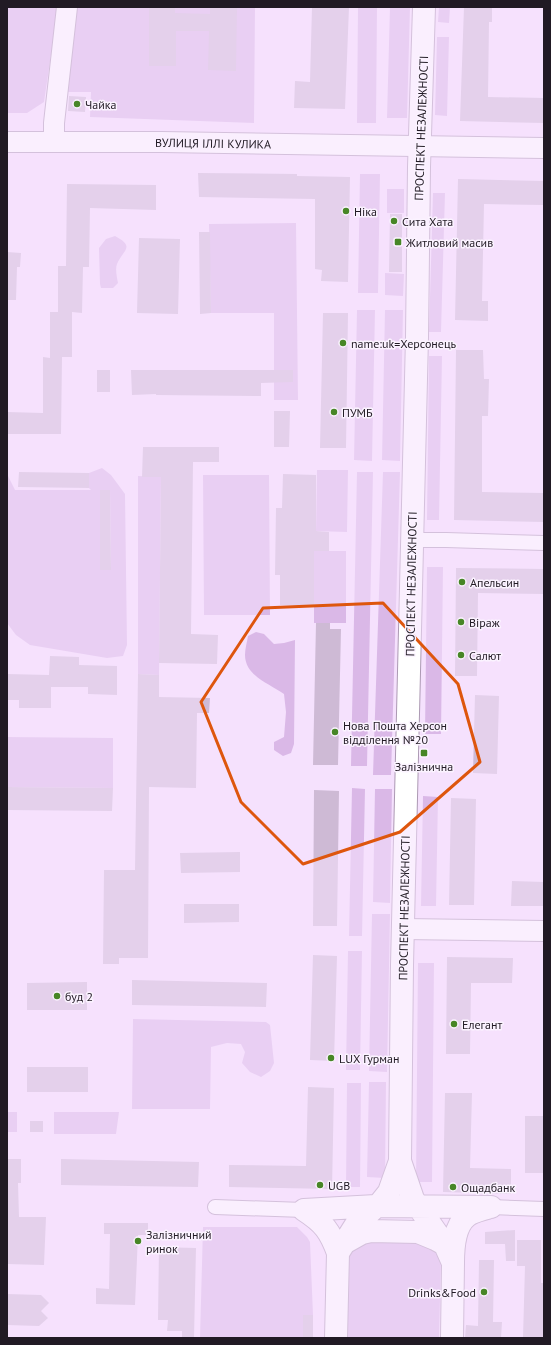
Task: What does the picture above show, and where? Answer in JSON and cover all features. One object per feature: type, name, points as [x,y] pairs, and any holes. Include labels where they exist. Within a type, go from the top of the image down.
[{"type":"main road","name":"ПРОСПЕКТ НЕЗАЛЕЖНОСТІ","points":[[424,7],[400,1161],[410,1193],[446,1249]]},
{"type":"main road","name":"ПРОСПЕКТ НЕЗАЛЕЖНОСТІ","points":[[341,1248],[355,1226],[381,1202],[389,1192],[400,1161]]},
{"type":"main road","points":[[304,1210],[376,1206],[491,1207]]},
{"type":"main road","points":[[446,1249],[453,1243],[460,1225],[466,1217],[491,1207]]},
{"type":"main road","points":[[304,1210],[318,1220],[341,1248],[336,1338]]},
{"type":"main road","points":[[341,1248],[362,1233],[371,1231],[418,1232],[435,1239],[446,1249],[452,1338]]},
{"type":"street","points":[[54,142],[54,123],[67,7]]},
{"type":"street","name":"ВУЛИЦЯ ІЛЛІ КУЛИКА","points":[[7,142],[161,142],[544,148]]},
{"type":"street","points":[[412,540],[544,543]]},
{"type":"street","points":[[404,928],[544,931]]},
{"type":"street","points":[[216,1207],[304,1210]]},
{"type":"street","points":[[491,1207],[544,1209]]},
{"type":"highlighted area","points":[[383,603],[458,684],[480,762],[400,832],[303,864],[241,802],[201,702],[263,608]]},
{"type":"shaded area","points":[[7,7],[58,7],[44,102],[27,113],[7,113]]},
{"type":"shaded area","points":[[75,7],[255,7],[254,123],[90,117],[91,92],[65,92]]},
{"type":"shaded area","points":[[358,7],[377,7],[376,123],[357,123]]},
{"type":"shaded area","points":[[390,7],[410,7],[407,118],[387,118]]},
{"type":"shaded area","points":[[439,7],[450,7],[449,23],[438,22]]},
{"type":"shaded area","points":[[437,37],[449,37],[447,116],[435,115]]},
{"type":"shaded area","points":[[360,174],[380,174],[378,293],[358,293]]},
{"type":"shaded area","points":[[387,189],[404,189],[404,213],[387,213]]},
{"type":"shaded area","points":[[433,193],[445,193],[441,332],[429,332]]},
{"type":"shaded area","points":[[296,223],[298,400],[274,400],[274,313],[211,313],[209,224]]},
{"type":"shaded area","points":[[115,236],[125,243],[126,246],[126,249],[116,266],[118,283],[113,288],[101,288],[99,248],[106,239]]},
{"type":"shaded area","points":[[385,273],[404,274],[403,296],[385,295]]},
{"type":"shaded area","points":[[357,310],[375,310],[372,461],[354,460]]},
{"type":"shaded area","points":[[385,310],[403,310],[400,461],[382,460]]},
{"type":"shaded area","points":[[429,356],[442,356],[439,520],[427,520]]},
{"type":"shaded area","points":[[102,468],[111,475],[125,494],[127,645],[123,656],[107,658],[30,645],[16,635],[7,623],[7,474],[15,490],[91,490],[89,488],[89,473]],"holes":[[[100,490],[110,490],[111,569],[100,569]]]},
{"type":"shaded area","points":[[317,470],[348,470],[347,532],[316,531]]},
{"type":"shaded area","points":[[357,472],[373,472],[367,766],[351,766]]},
{"type":"shaded area","points":[[383,472],[400,472],[391,775],[373,775]]},
{"type":"shaded area","points":[[203,475],[269,475],[270,615],[204,615]]},
{"type":"shaded area","points":[[138,476],[161,477],[159,675],[138,674]]},
{"type":"shaded area","points":[[314,551],[346,551],[346,623],[314,623]]},
{"type":"shaded area","points":[[427,567],[443,567],[441,734],[425,734]]},
{"type":"shaded area","points":[[256,632],[264,634],[274,644],[295,640],[294,744],[291,753],[283,756],[274,750],[274,742],[284,737],[286,712],[284,694],[259,679],[249,669],[246,662],[245,653],[248,636]]},
{"type":"shaded area","points":[[7,737],[113,738],[113,788],[7,787]]},
{"type":"shaded area","points":[[352,788],[365,789],[362,936],[349,936]]},
{"type":"shaded area","points":[[375,789],[392,789],[390,903],[373,902]]},
{"type":"shaded area","points":[[423,796],[438,797],[436,906],[421,906]]},
{"type":"shaded area","points":[[372,914],[390,914],[387,1072],[369,1071]]},
{"type":"shaded area","points":[[348,951],[362,951],[360,1070],[346,1070]]},
{"type":"shaded area","points":[[418,963],[434,963],[432,1182],[416,1182]]},
{"type":"shaded area","points":[[133,1019],[266,1022],[270,1025],[274,1063],[270,1071],[261,1077],[250,1072],[242,1063],[245,1052],[241,1044],[227,1043],[211,1047],[210,1109],[132,1109]]},
{"type":"shaded area","points":[[369,1082],[386,1082],[385,1178],[367,1177]]},
{"type":"shaded area","points":[[347,1083],[361,1083],[360,1187],[346,1187]]},
{"type":"shaded area","points":[[7,1112],[17,1112],[17,1132],[7,1132]]},
{"type":"shaded area","points":[[54,1112],[119,1112],[116,1134],[54,1134]]},
{"type":"shaded area","points":[[203,1227],[297,1227],[307,1237],[310,1242],[313,1315],[303,1316],[303,1338],[200,1338]]},
{"type":"shaded area","points":[[419,1239],[434,1246],[441,1259],[439,1338],[345,1338],[346,1257],[353,1243]]},
{"type":"building","points":[[149,7],[175,7],[175,13],[210,14],[210,7],[237,7],[236,71],[208,70],[209,31],[176,31],[176,66],[149,66]]},
{"type":"building","points":[[312,7],[349,7],[345,109],[294,108],[295,81],[310,82]]},
{"type":"building","points":[[464,7],[492,7],[492,22],[489,22],[488,97],[544,98],[544,123],[460,121]]},
{"type":"building","name":"Чайка","points":[[69,96],[86,97],[85,112],[68,111]]},
{"type":"building","points":[[198,173],[297,174],[297,176],[350,177],[348,282],[321,281],[322,270],[315,269],[315,199],[199,197]]},
{"type":"building","points":[[458,179],[544,181],[544,205],[484,204],[482,301],[488,301],[488,321],[455,320]]},
{"type":"building","points":[[67,184],[156,185],[156,210],[90,208],[89,267],[83,267],[82,313],[72,312],[72,357],[62,357],[61,434],[7,434],[7,412],[43,413],[43,357],[50,358],[50,312],[58,312],[58,266],[66,266]]},
{"type":"building","points":[[390,214],[402,214],[402,272],[389,272]]},
{"type":"building","points":[[199,232],[210,232],[211,313],[200,314]]},
{"type":"building","points":[[139,238],[180,239],[178,314],[137,313]]},
{"type":"building","points":[[7,252],[21,253],[20,267],[17,267],[16,300],[7,300]]},
{"type":"building","points":[[323,313],[348,313],[346,448],[320,448]]},
{"type":"building","points":[[456,350],[483,350],[484,379],[489,379],[488,416],[482,416],[482,492],[544,493],[544,522],[454,520]]},
{"type":"building","points":[[97,370],[110,370],[110,392],[97,392]]},
{"type":"building","points":[[131,370],[293,370],[293,382],[261,383],[261,396],[132,395]]},
{"type":"building","points":[[274,411],[290,411],[289,447],[274,447]]},
{"type":"building","points":[[143,447],[219,447],[219,462],[193,462],[191,634],[218,635],[217,664],[159,663],[161,477],[142,477]]},
{"type":"building","points":[[19,472],[89,473],[89,488],[18,487]]},
{"type":"building","points":[[283,474],[316,475],[316,531],[329,532],[329,551],[314,551],[314,606],[280,605],[280,575],[275,575],[276,508],[282,508]]},
{"type":"building","points":[[100,490],[110,490],[111,570],[100,570]]},
{"type":"building","points":[[456,568],[544,569],[544,594],[478,593],[477,676],[455,676]]},
{"type":"building","points":[[316,623],[330,623],[330,629],[341,629],[338,765],[313,765]]},
{"type":"building","points":[[50,656],[79,657],[79,665],[117,666],[117,695],[88,694],[88,687],[51,687],[51,708],[19,708],[19,700],[7,700],[7,674],[49,675]]},
{"type":"building","points":[[138,674],[159,675],[159,697],[210,698],[209,713],[197,713],[196,788],[149,787],[148,958],[119,958],[119,964],[103,964],[104,870],[135,870]]},
{"type":"building","points":[[475,695],[499,696],[497,774],[473,773]]},
{"type":"building","points":[[7,787],[113,788],[112,811],[7,810]]},
{"type":"building","points":[[314,790],[339,791],[337,926],[313,926]]},
{"type":"building","points":[[451,798],[476,799],[474,905],[449,905]]},
{"type":"building","points":[[240,852],[240,872],[181,873],[180,853]]},
{"type":"building","points":[[512,881],[544,882],[544,906],[511,906]]},
{"type":"building","points":[[184,904],[239,904],[239,922],[184,923]]},
{"type":"building","points":[[313,955],[337,956],[334,1061],[310,1060]]},
{"type":"building","points":[[447,957],[513,958],[512,983],[471,983],[470,1054],[446,1054]]},
{"type":"building","points":[[132,980],[267,983],[266,1007],[132,1005]]},
{"type":"building","name":"буд 2","points":[[87,982],[87,1010],[27,1010],[27,983]]},
{"type":"building","points":[[27,1067],[88,1067],[88,1092],[27,1092]]},
{"type":"building","points":[[308,1087],[334,1088],[332,1189],[229,1187],[229,1165],[306,1166]]},
{"type":"building","points":[[445,1093],[472,1093],[470,1168],[511,1169],[511,1194],[443,1192]]},
{"type":"building","points":[[525,1116],[544,1116],[544,1173],[525,1173]]},
{"type":"building","points":[[30,1121],[43,1121],[43,1132],[30,1132]]},
{"type":"building","points":[[7,1159],[21,1159],[21,1183],[18,1183],[19,1217],[46,1217],[44,1265],[7,1264]]},
{"type":"building","points":[[61,1159],[199,1162],[198,1187],[61,1185]]},
{"type":"building","points":[[104,1223],[148,1223],[148,1235],[138,1235],[135,1305],[96,1304],[96,1288],[109,1289],[110,1234],[104,1234]]},
{"type":"building","points":[[515,1230],[515,1261],[506,1261],[505,1244],[485,1244],[485,1232]]},
{"type":"building","points":[[517,1240],[541,1240],[541,1283],[544,1283],[543,1338],[523,1338],[525,1266],[517,1266]]},
{"type":"building","points":[[159,1247],[196,1248],[194,1338],[182,1338],[182,1331],[167,1331],[168,1320],[158,1320]]},
{"type":"building","points":[[479,1260],[494,1260],[493,1322],[502,1322],[501,1338],[465,1338],[466,1325],[478,1326]]},
{"type":"building","points":[[7,1294],[41,1295],[49,1303],[41,1311],[48,1318],[39,1326],[7,1325]]},
{"type":"building","points":[[303,1315],[313,1315],[313,1338],[303,1338]]},
{"type":"place","name":"Чайка","points":[[77,104]]},
{"type":"place","name":"Ніка","points":[[346,211]]},
{"type":"place","name":"Сита Хата","points":[[394,221]]},
{"type":"place","name":"Житловий масив","points":[[398,242]]},
{"type":"place","name":"name:uk=Херсонець","points":[[343,343]]},
{"type":"place","name":"ПУМБ","points":[[334,412]]},
{"type":"place","name":"Апельсин","points":[[462,582]]},
{"type":"place","name":"Віраж","points":[[461,622]]},
{"type":"place","name":"Салют","points":[[461,655]]},
{"type":"place","name":"Нова Пошта Херсон відділення №20","points":[[335,732]]},
{"type":"place","name":"Залізнична","points":[[424,753]]},
{"type":"place","name":"буд 2","points":[[57,996]]},
{"type":"place","name":"Елегант","points":[[454,1024]]},
{"type":"place","name":"LUX Гурман","points":[[331,1058]]},
{"type":"place","name":"UGB","points":[[320,1185]]},
{"type":"place","name":"Ощадбанк","points":[[453,1187]]},
{"type":"place","name":"Залізничний ринок","points":[[138,1241]]},
{"type":"place","name":"Drinks&Food","points":[[484,1292]]}]
